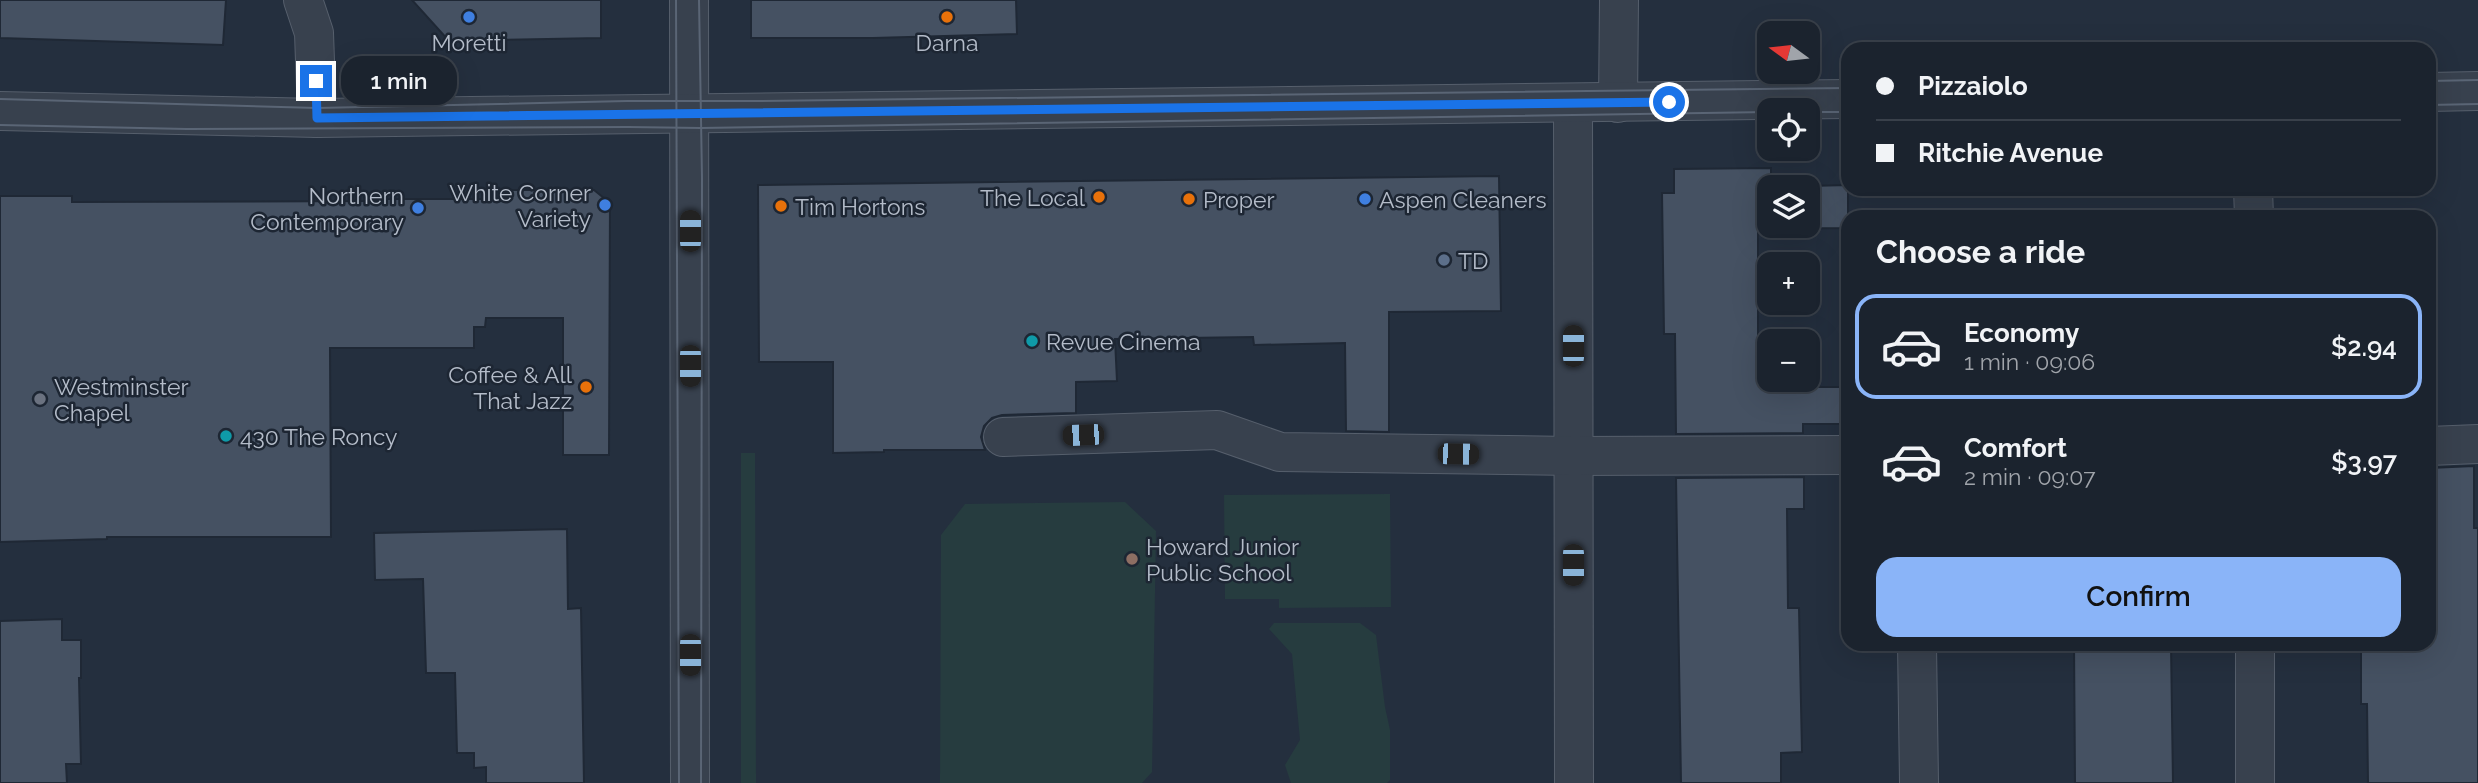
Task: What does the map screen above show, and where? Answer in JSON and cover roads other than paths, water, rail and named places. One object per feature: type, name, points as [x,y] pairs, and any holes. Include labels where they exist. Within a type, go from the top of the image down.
[{"type":"street","points":[[303,0],[314,33],[317,118]]},
{"type":"street","points":[[688,0],[690,783]]},
{"type":"street","points":[[1618,103],[1619,0]]},
{"type":"street","points":[[2436,92],[2478,91]]},
{"type":"street","points":[[0,111],[317,118],[1841,99]]},
{"type":"street","points":[[1573,104],[1574,783]]},
{"type":"street","points":[[1003,437],[1217,430],[1280,452],[1572,456],[1841,455]]},
{"type":"street","points":[[2436,446],[2478,444]]},
{"type":"street","points":[[1917,651],[1919,783]]},
{"type":"street","points":[[2255,651],[2255,783]]},
{"type":"tram line","points":[[676,0],[679,783]]},
{"type":"tram line","points":[[699,0],[702,178],[701,783]]},
{"type":"tram line","points":[[2436,81],[2478,80]]},
{"type":"tram line","points":[[0,99],[317,108],[627,101],[1841,88]]},
{"type":"tram line","points":[[2436,105],[2478,104]]},
{"type":"tram line","points":[[0,125],[187,129],[701,128],[1757,112]]},
{"type":"tram line","points":[[1820,112],[1841,112]]},
{"type":"place","name":"Moretti","points":[[469,17]]},
{"type":"place","name":"Darna","points":[[947,17]]},
{"type":"place","name":"The Local","points":[[1099,197]]},
{"type":"place","name":"Proper","points":[[1189,199]]},
{"type":"place","name":"Aspen Cleaners","points":[[1365,199]]},
{"type":"place","name":"White Corner Variety","points":[[605,205]]},
{"type":"place","name":"Tim Hortons","points":[[781,206]]},
{"type":"place","name":"Northern Contemporary","points":[[418,208]]},
{"type":"place","name":"TD","points":[[1444,260]]},
{"type":"place","name":"Revue Cinema","points":[[1032,341]]},
{"type":"place","name":"Coffee & All That Jazz","points":[[586,387]]},
{"type":"place","name":"Westminster Chapel","points":[[40,399]]},
{"type":"place","name":"430 The Roncy","points":[[226,436]]},
{"type":"place","name":"Howard Junior Public School","points":[[1132,559]]}]
